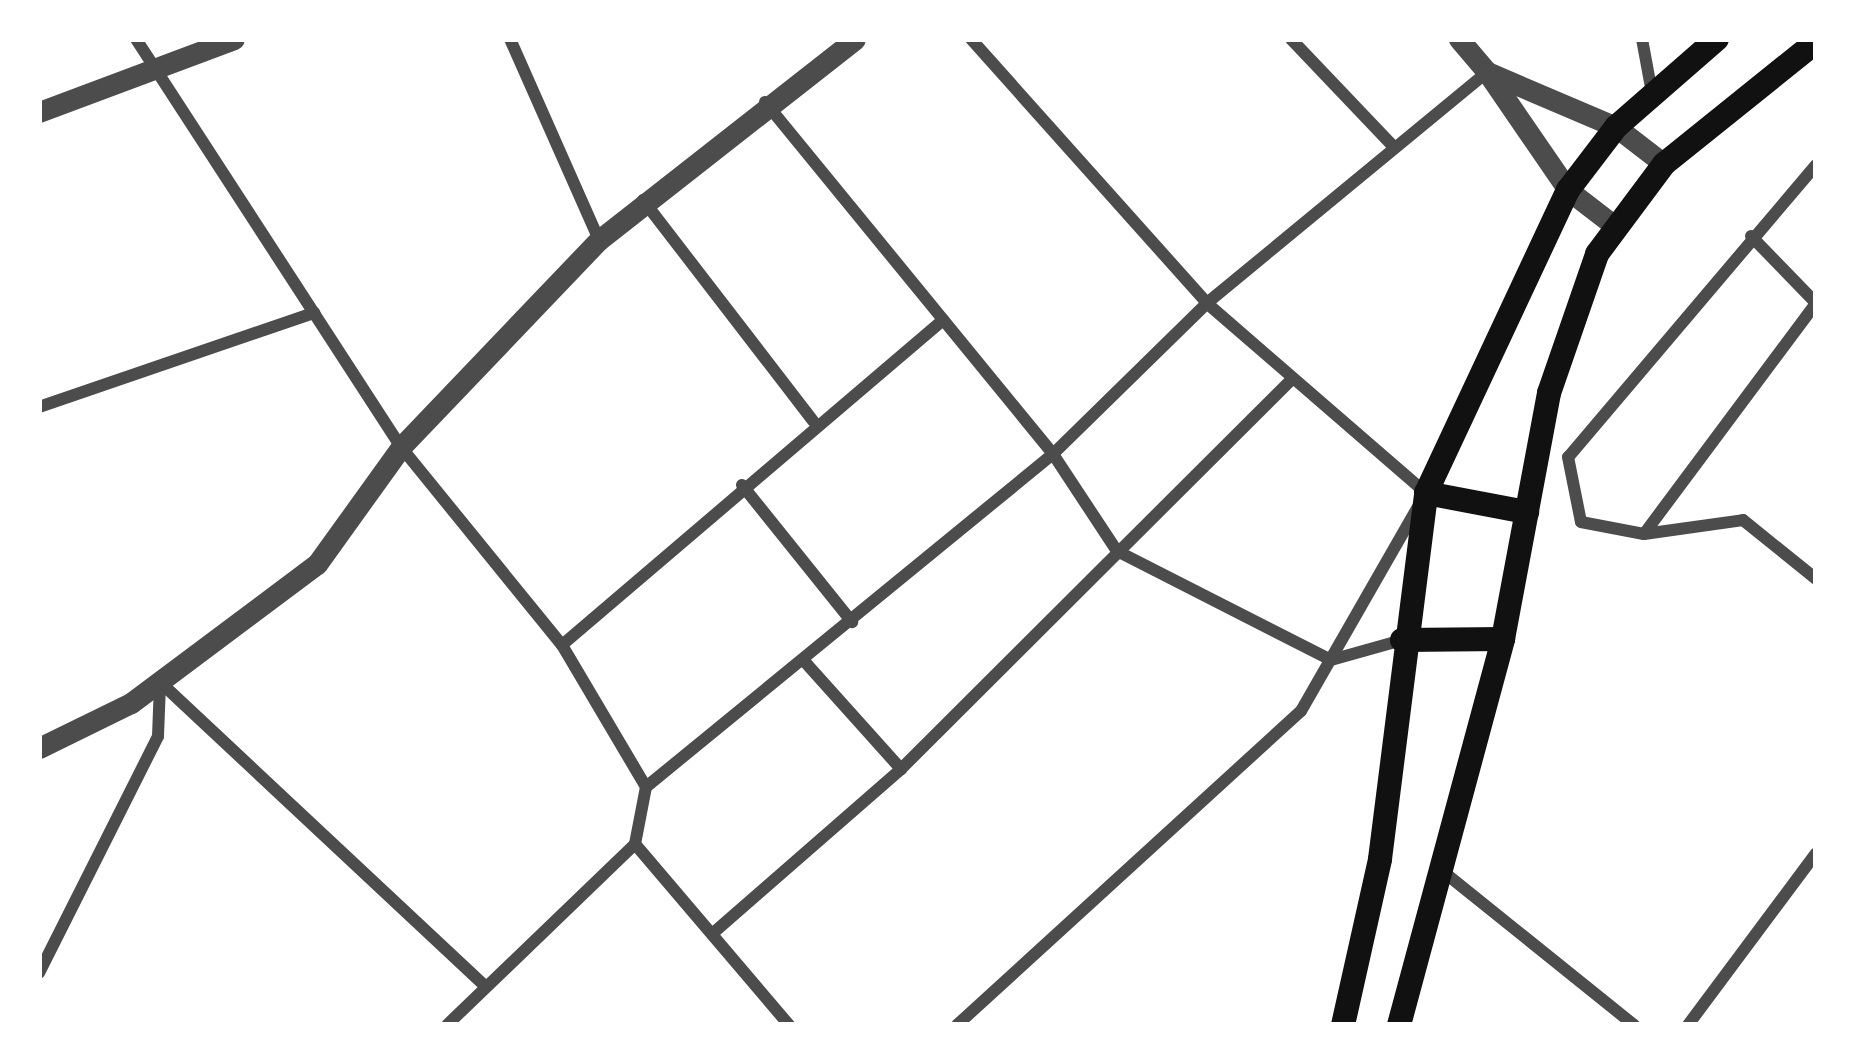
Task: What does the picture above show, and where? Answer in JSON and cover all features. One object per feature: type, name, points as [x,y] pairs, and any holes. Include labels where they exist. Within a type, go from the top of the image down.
[{"type":"main road","points":[[1342,1025],[1379,859],[1402,640],[1426,493],[1568,190],[1616,127],[1717,39]]},
{"type":"main road","points":[[1399,1025],[1503,639],[1549,393],[1616,226],[1664,164],[1816,42]]},
{"type":"main road","points":[[1426,493],[1527,512]]},
{"type":"main road","points":[[1402,640],[1503,639]]},
{"type":"street","points":[[136,39],[150,72],[401,447],[562,645],[646,787]]},
{"type":"street","points":[[39,112],[234,39]]},
{"type":"street","points":[[510,39],[599,240]]},
{"type":"street","points":[[39,748],[160,682],[317,564],[401,447],[599,240],[764,101],[855,39]]},
{"type":"street","points":[[957,1025],[1220,793],[1301,711],[1426,493],[1207,303],[971,39]]},
{"type":"street","points":[[1292,39],[1391,144]]},
{"type":"street","points":[[1459,39],[1568,190],[1616,226]]},
{"type":"street","points":[[1642,39],[1652,93]]},
{"type":"street","points":[[447,1025],[635,844],[646,787],[805,662],[1053,454],[1207,303],[1391,144],[1487,72]]},
{"type":"street","points":[[1487,72],[1616,127],[1664,164]]},
{"type":"street","points":[[764,101],[1053,454],[1117,551],[1331,660],[1402,640]]},
{"type":"street","points":[[1815,167],[1751,236],[1568,457],[1581,522],[1645,534],[1743,520],[1816,580]]},
{"type":"street","points":[[643,200],[813,422]]},
{"type":"street","points":[[1645,534],[1816,303],[1751,236]]},
{"type":"street","points":[[39,406],[314,314]]},
{"type":"street","points":[[562,645],[813,422],[943,320]]},
{"type":"street","points":[[712,934],[901,770],[1292,379]]},
{"type":"street","points":[[742,485],[852,622]]},
{"type":"street","points":[[805,662],[901,770]]},
{"type":"street","points":[[39,974],[158,736],[160,682]]},
{"type":"street","points":[[160,682],[486,987]]},
{"type":"street","points":[[635,844],[789,1025]]},
{"type":"street","points":[[1688,1025],[1816,853]]},
{"type":"street","points":[[1439,868],[1634,1025]]}]
